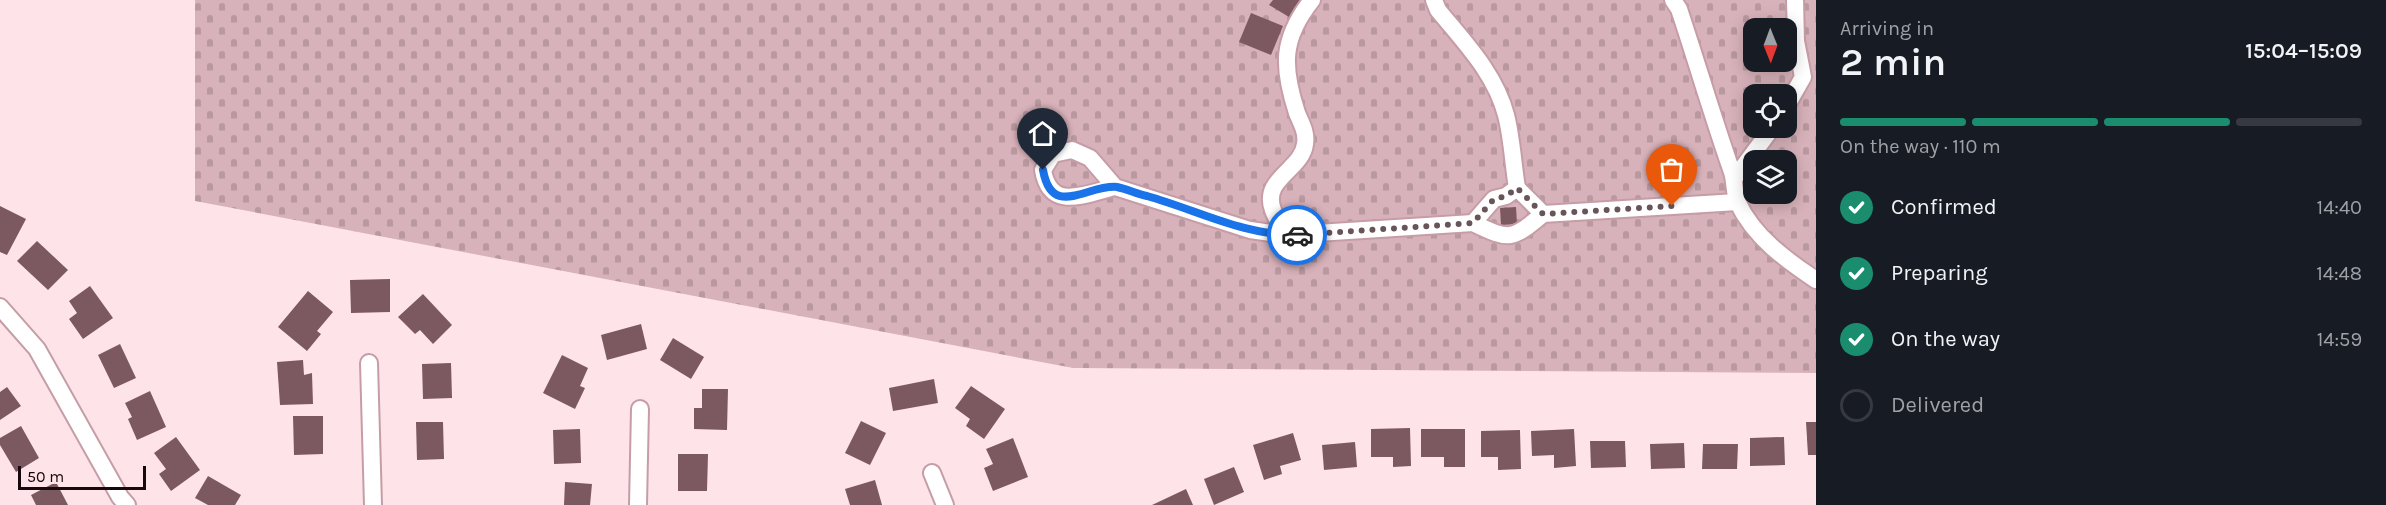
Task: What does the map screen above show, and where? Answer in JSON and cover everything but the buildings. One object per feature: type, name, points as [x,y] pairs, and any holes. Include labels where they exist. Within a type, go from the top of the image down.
[{"type":"street","points":[[1286,235],[1272,209],[1273,192],[1278,178],[1300,158],[1305,139],[1287,80],[1285,52],[1298,21],[1312,0]]},
{"type":"street","points":[[1434,0],[1438,10],[1484,66],[1506,115],[1517,188],[1543,214]]},
{"type":"street","points":[[1673,0],[1679,9],[1734,179],[1737,202],[1759,234],[1784,258],[1816,280]]},
{"type":"street","points":[[1795,0],[1796,41],[1803,78],[1797,88]]},
{"type":"street","points":[[1734,179],[1765,138]]},
{"type":"street","points":[[1115,187],[1250,230],[1286,235],[1473,223],[1500,236],[1511,236],[1522,231],[1543,214],[1737,202]]},
{"type":"street","points":[[1473,223],[1494,199],[1506,196],[1517,188]]},
{"type":"street","points":[[0,307],[37,349],[120,497],[127,505]]},
{"type":"street","points":[[369,363],[373,505]]},
{"type":"street","points":[[638,505],[640,409]]},
{"type":"street","points":[[932,473],[945,505]]},
{"type":"green space","points":[[195,0],[1816,0],[1816,373],[1073,368],[195,201]]},
{"type":"way so far","points":[[1297,235],[1473,223],[1485,206],[1517,188],[1543,214],[1672,206]]},
{"type":"route","points":[[1043,170],[1045,185],[1054,193],[1070,198],[1115,187],[1250,230],[1297,235]]}]
